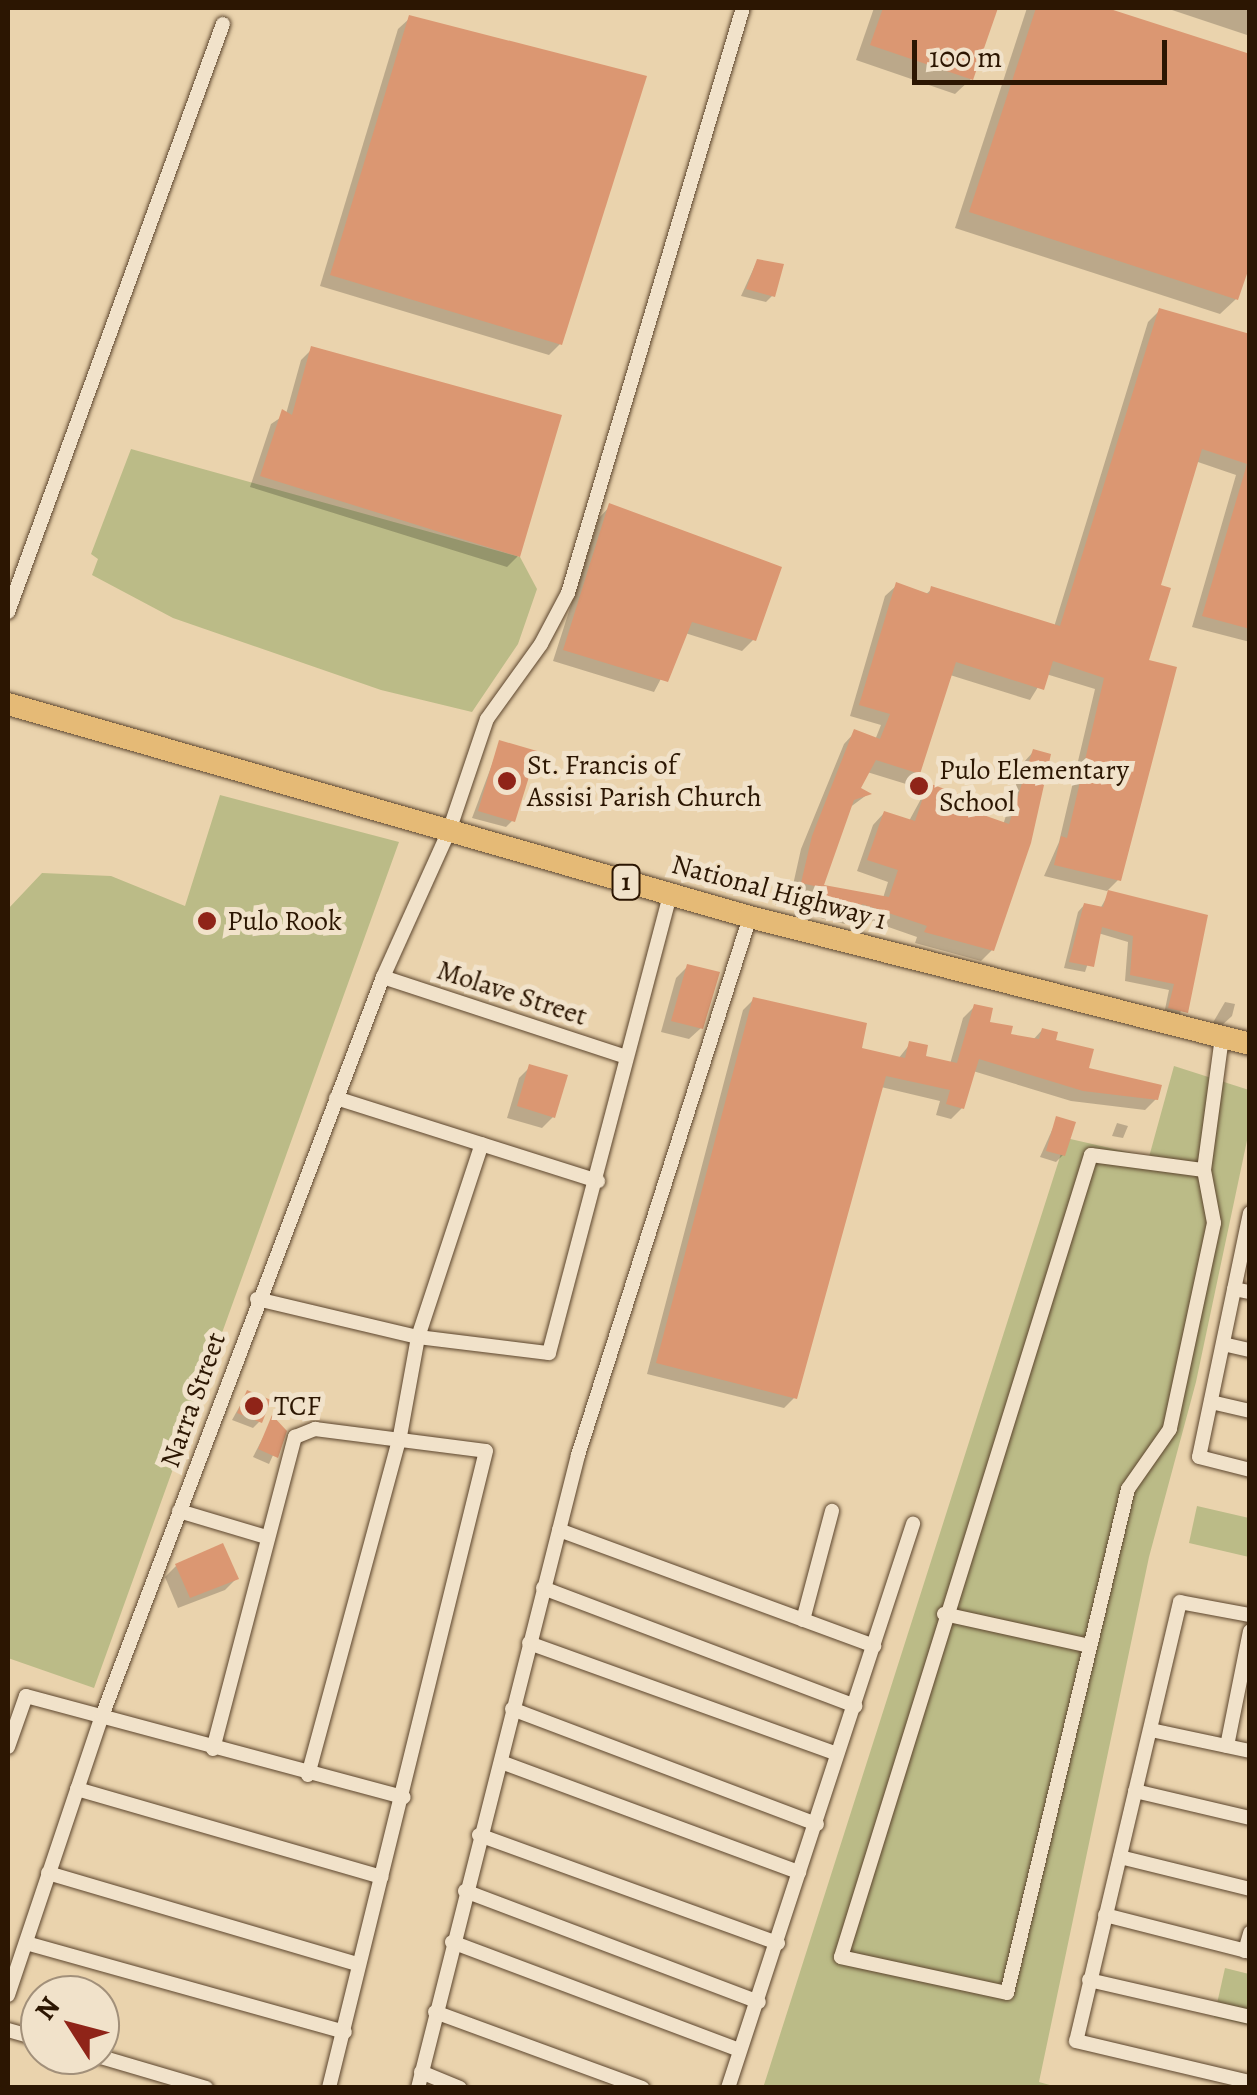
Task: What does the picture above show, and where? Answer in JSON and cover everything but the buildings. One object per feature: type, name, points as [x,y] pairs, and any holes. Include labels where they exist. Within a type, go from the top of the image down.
[{"type":"highway","name":"National Highway 1","points":[[8,704],[750,916],[1250,1044]]},
{"type":"street","name":"Narra Street","points":[[8,1995],[76,1788],[257,1299],[384,977],[449,831],[487,719],[541,644],[568,593],[743,8]]},
{"type":"street","points":[[8,612],[223,24]]},
{"type":"street","points":[[257,1299],[418,1337],[549,1353],[598,1181],[626,1057],[670,894]]},
{"type":"street","points":[[460,2088],[420,2080],[452,1942],[558,1530],[750,916]]},
{"type":"street","name":"Molave Street","points":[[384,977],[626,1057]]},
{"type":"street","points":[[1204,1170],[1091,1155],[944,1614],[841,1957],[1007,1993],[1128,1489],[1170,1428],[1214,1222],[1204,1170],[1222,1037]]},
{"type":"street","points":[[336,1098],[598,1181]]},
{"type":"street","points":[[308,1775],[400,1436],[418,1337],[482,1144]]},
{"type":"street","points":[[1250,1213],[1199,1457],[1250,1470]]},
{"type":"street","points":[[1234,1289],[1250,1292]]},
{"type":"street","points":[[1223,1344],[1250,1350]]},
{"type":"street","points":[[1211,1402],[1250,1411]]},
{"type":"street","points":[[213,1749],[266,1537],[296,1438],[315,1429],[400,1436],[486,1451],[330,2088]]},
{"type":"street","points":[[179,1511],[266,1537]]},
{"type":"street","points":[[803,1620],[832,1511]]},
{"type":"street","points":[[728,2088],[914,1524]]},
{"type":"street","points":[[558,1530],[874,1646]]},
{"type":"street","points":[[544,1588],[854,1706]]},
{"type":"street","points":[[1250,1615],[1180,1602],[1076,2042],[1250,2082]]},
{"type":"street","points":[[944,1614],[1090,1646]]},
{"type":"street","points":[[1227,1746],[1250,1631]]},
{"type":"street","points":[[529,1643],[837,1754]]},
{"type":"street","points":[[8,1747],[26,1696],[308,1775],[404,1797]]},
{"type":"street","points":[[512,1709],[816,1824]]},
{"type":"street","points":[[1150,1730],[1250,1751]]},
{"type":"street","points":[[501,1762],[799,1872]]},
{"type":"street","points":[[76,1788],[382,1878]]},
{"type":"street","points":[[1135,1792],[1250,1818]]},
{"type":"street","points":[[480,1835],[778,1943]]},
{"type":"street","points":[[1120,1858],[1250,1888]]},
{"type":"street","points":[[48,1873],[358,1964]]},
{"type":"street","points":[[465,1891],[759,2002]]},
{"type":"street","points":[[1105,1915],[1247,1952],[1250,1933]]},
{"type":"street","points":[[26,1942],[344,2032]]},
{"type":"street","points":[[452,1942],[739,2050]]},
{"type":"street","points":[[1088,1980],[1250,2017]]},
{"type":"street","points":[[435,2012],[643,2088]]},
{"type":"street","points":[[120,2063],[206,2088]]},
{"type":"green space","points":[[131,449],[520,557],[537,589],[518,644],[472,712],[381,690],[173,618],[92,575],[98,559],[91,554]]},
{"type":"green space","points":[[220,795],[399,842],[94,1688],[8,1658],[8,909],[42,873],[111,876],[185,906]]},
{"type":"green space","points":[[1174,1066],[1249,1090],[1249,1131],[1196,1382],[1149,1557],[1039,2082],[1057,2087],[763,2088],[1066,1138],[1149,1157]]},
{"type":"green space","points":[[1197,1506],[1249,1518],[1249,1557],[1189,1543]]},
{"type":"green space","points":[[1225,1968],[1249,1974],[1249,2025],[1214,2017]]},
{"type":"place","name":"St. Francis of Assisi Parish Church","points":[[507,781]]},
{"type":"place","name":"Pulo Elementary School","points":[[919,786]]},
{"type":"place","name":"Pulo Rook","points":[[207,921]]},
{"type":"place","name":"TCF","points":[[254,1406]]}]
